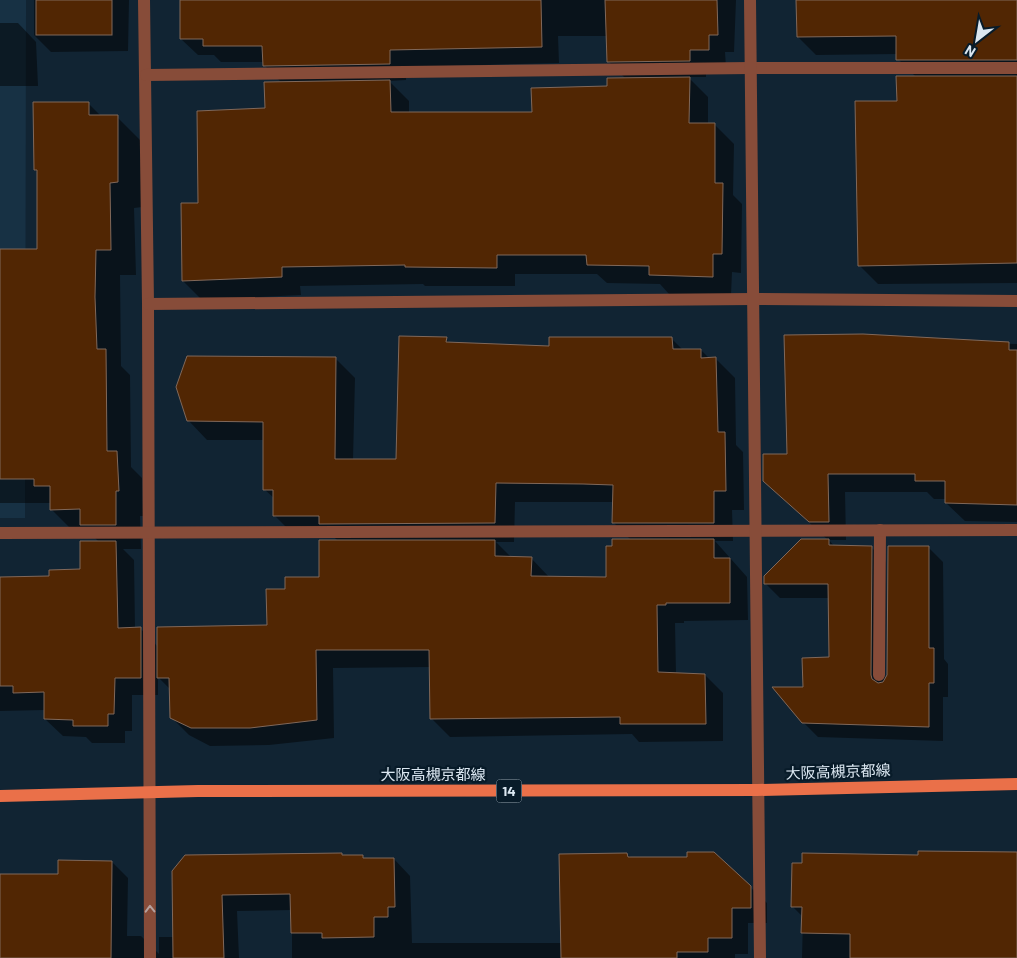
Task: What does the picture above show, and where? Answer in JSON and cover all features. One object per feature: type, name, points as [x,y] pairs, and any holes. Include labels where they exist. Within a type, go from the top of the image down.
[{"type":"main road","name":"大阪高槻京都線","points":[[0,796],[149,792],[757,790],[1017,784]]},
{"type":"street","points":[[144,0],[148,304],[150,958]]},
{"type":"street","points":[[750,0],[760,958]]},
{"type":"street","points":[[146,75],[750,68],[1017,68]]},
{"type":"street","points":[[148,304],[754,299],[1017,301]]},
{"type":"street","points":[[879,675],[880,530]]},
{"type":"street","points":[[0,533],[1017,530]]},
{"type":"shaded area","points":[[0,0],[26,0],[25,518],[0,518]]},
{"type":"building","points":[[36,0],[112,0],[112,35],[36,35]]},
{"type":"building","points":[[180,0],[541,0],[542,47],[390,50],[390,64],[263,66],[262,46],[203,46],[203,39],[180,39]]},
{"type":"building","points":[[605,0],[717,0],[718,35],[709,35],[709,50],[690,50],[690,61],[607,62]]},
{"type":"building","points":[[796,0],[1017,0],[1017,60],[896,60],[896,36],[797,37]]},
{"type":"building","points":[[896,76],[1017,76],[1017,263],[858,266],[855,101],[897,101]]},
{"type":"building","points":[[690,77],[689,123],[715,123],[715,183],[723,183],[722,254],[713,254],[713,277],[649,275],[649,266],[587,265],[586,255],[497,255],[497,268],[405,267],[405,265],[282,267],[282,277],[182,281],[181,203],[198,203],[197,111],[265,108],[264,82],[390,80],[391,112],[532,112],[531,88],[607,86],[607,78]]},
{"type":"building","points":[[33,102],[89,102],[89,115],[118,115],[118,182],[110,183],[111,250],[96,250],[95,297],[97,349],[106,349],[107,451],[117,451],[119,491],[116,491],[116,525],[80,525],[80,509],[50,510],[50,486],[34,486],[34,479],[0,479],[0,249],[37,249],[37,170],[34,170]]},
{"type":"building","points":[[863,334],[1009,342],[1009,350],[1017,350],[1017,505],[945,503],[945,481],[915,481],[915,474],[828,474],[829,522],[809,522],[763,481],[763,454],[787,454],[784,335]]},
{"type":"building","points":[[399,336],[447,337],[446,342],[549,346],[549,337],[672,337],[673,349],[701,349],[701,358],[716,357],[718,432],[725,432],[726,491],[714,491],[714,523],[612,523],[613,485],[583,484],[496,483],[495,523],[319,524],[319,516],[273,516],[273,490],[263,490],[263,422],[187,421],[176,387],[187,356],[336,357],[335,459],[396,459]]},
{"type":"building","points":[[612,539],[714,539],[714,558],[730,558],[730,603],[666,603],[666,605],[657,605],[658,672],[705,674],[706,724],[620,724],[620,717],[430,719],[429,650],[316,650],[317,720],[250,728],[191,728],[170,718],[169,678],[157,678],[157,627],[267,625],[266,589],[285,589],[285,577],[319,577],[319,540],[495,540],[495,556],[532,557],[531,576],[606,577],[606,546],[612,546]]},
{"type":"building","points":[[801,539],[829,539],[829,545],[872,546],[871,675],[872,679],[878,683],[883,682],[887,675],[888,546],[929,546],[929,648],[934,648],[934,683],[929,683],[929,727],[802,723],[772,687],[803,687],[802,658],[829,657],[828,584],[764,584],[764,576]]},
{"type":"building","points":[[80,541],[116,541],[118,628],[141,627],[141,678],[115,678],[114,714],[108,714],[108,726],[73,726],[73,720],[44,719],[44,692],[13,693],[13,686],[0,686],[0,577],[49,576],[49,570],[80,569]]},
{"type":"building","points":[[918,851],[1017,852],[1017,958],[850,958],[850,934],[801,933],[802,907],[791,907],[792,863],[802,863],[802,853],[918,855]]},
{"type":"building","points":[[687,852],[714,852],[751,886],[751,908],[732,908],[732,938],[708,938],[708,952],[677,952],[677,958],[561,958],[559,854],[627,853],[628,857],[687,857]]},
{"type":"building","points":[[342,853],[342,855],[363,855],[363,858],[394,858],[395,907],[388,907],[388,917],[374,917],[374,937],[322,938],[322,933],[291,933],[290,894],[222,895],[224,958],[173,958],[172,871],[185,855]]},
{"type":"building","points":[[58,860],[112,861],[111,958],[0,958],[0,874],[58,874]]}]
